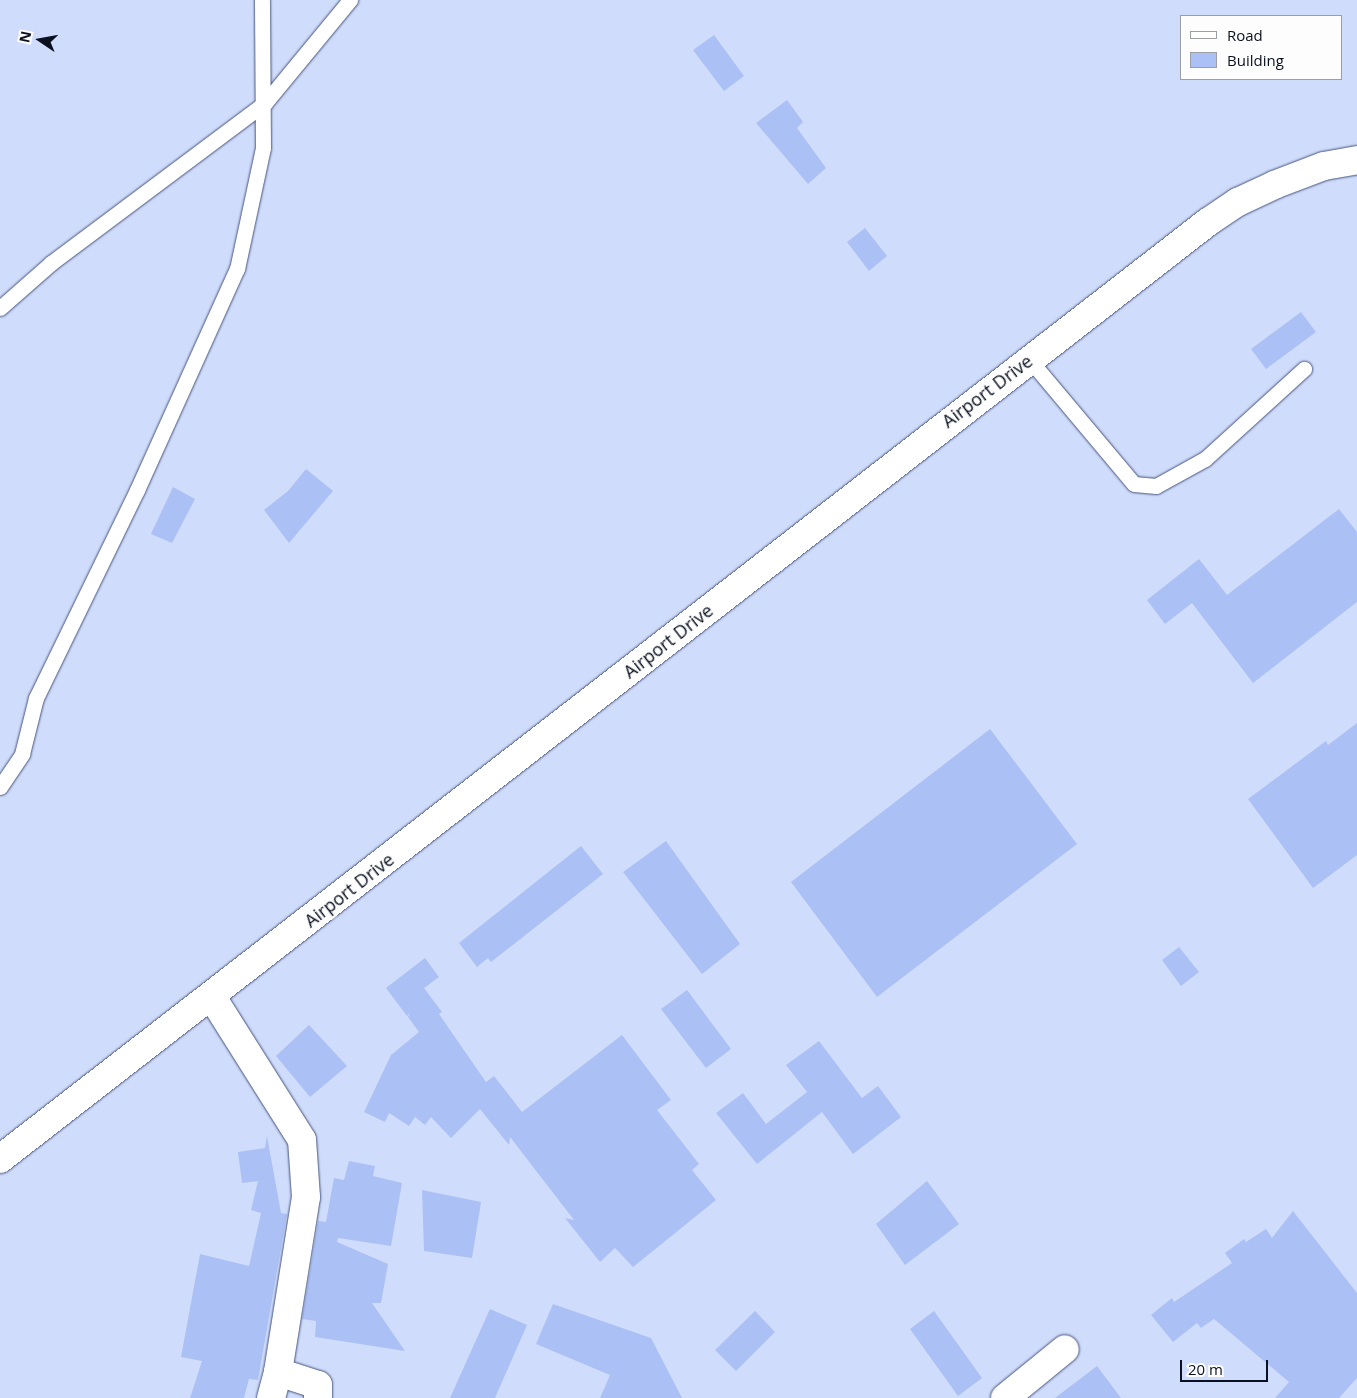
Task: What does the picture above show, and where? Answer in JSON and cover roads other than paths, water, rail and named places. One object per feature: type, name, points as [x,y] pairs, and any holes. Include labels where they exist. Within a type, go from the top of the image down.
[{"type":"main road","name":"Airport Drive","points":[[0,1159],[212,997],[1029,359],[1238,202],[1324,166],[1357,160]]},
{"type":"main road","points":[[212,997],[302,1140],[306,1197],[278,1372],[270,1398]]},
{"type":"main road","points":[[1005,1398],[1065,1349]]},
{"type":"main road","points":[[278,1372],[318,1385],[318,1398]]},
{"type":"lane","points":[[0,787],[22,754],[36,698],[129,508],[237,270],[263,148],[265,103],[262,0]]},
{"type":"lane","points":[[0,308],[51,263],[265,103],[350,0]]},
{"type":"lane","points":[[1029,359],[1134,484],[1156,486],[1204,459],[1304,369]]}]
